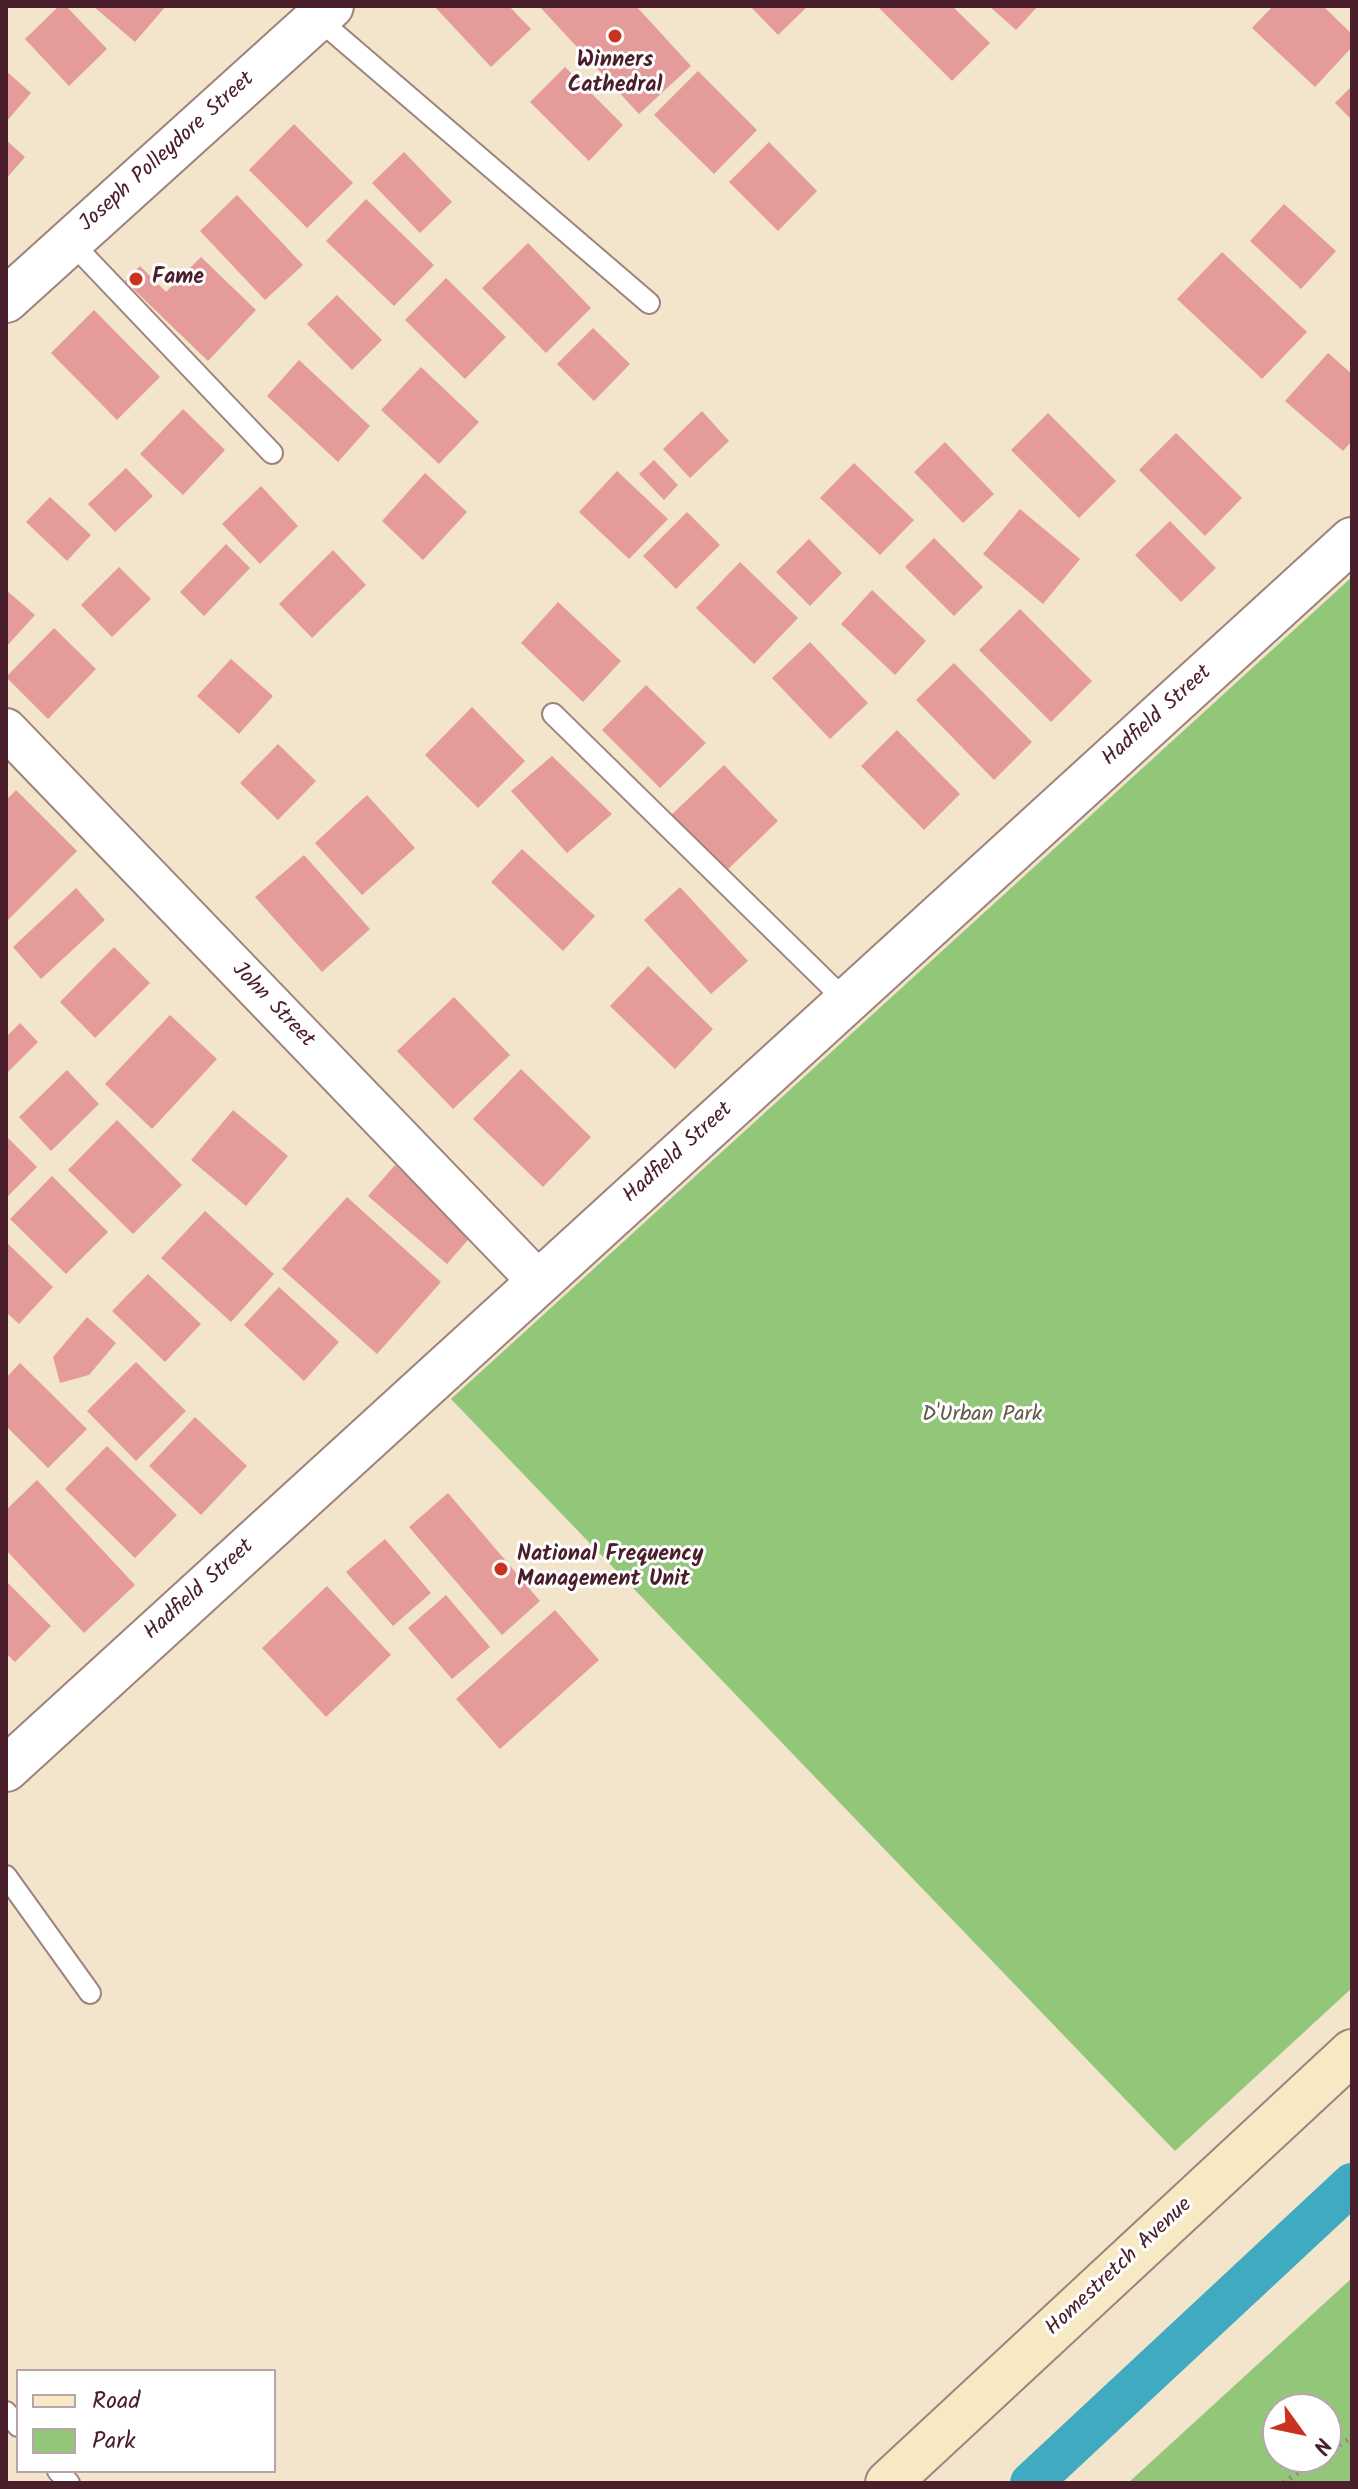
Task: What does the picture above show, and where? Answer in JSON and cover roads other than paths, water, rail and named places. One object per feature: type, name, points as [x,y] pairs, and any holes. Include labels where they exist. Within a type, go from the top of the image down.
[{"type":"main road","name":"Homestretch Avenue","points":[[888,2483],[1352,2052]]},
{"type":"street","name":"Joseph Polleydore Street","points":[[6,300],[324,12]]},
{"type":"street","name":"Hadfield Street","points":[[6,1769],[1352,540]]},
{"type":"street","name":"John Street","points":[[6,729],[539,1282]]},
{"type":"lane","points":[[324,12],[649,303]]},
{"type":"lane","points":[[71,242],[272,453]]},
{"type":"lane","points":[[553,714],[846,1001]]},
{"type":"lane","points":[[6,1876],[90,1993]]},
{"type":"waterway","points":[[1031,2483],[1352,2184]]},
{"type":"place","name":"Winners Cathedral","points":[[615,36]]},
{"type":"place","name":"Fame","points":[[136,279]]},
{"type":"place","name":"National Frequency Management Unit","points":[[501,1569]]},
{"type":"park label","name":"D'Urban Park","points":[[982,1416]]}]
